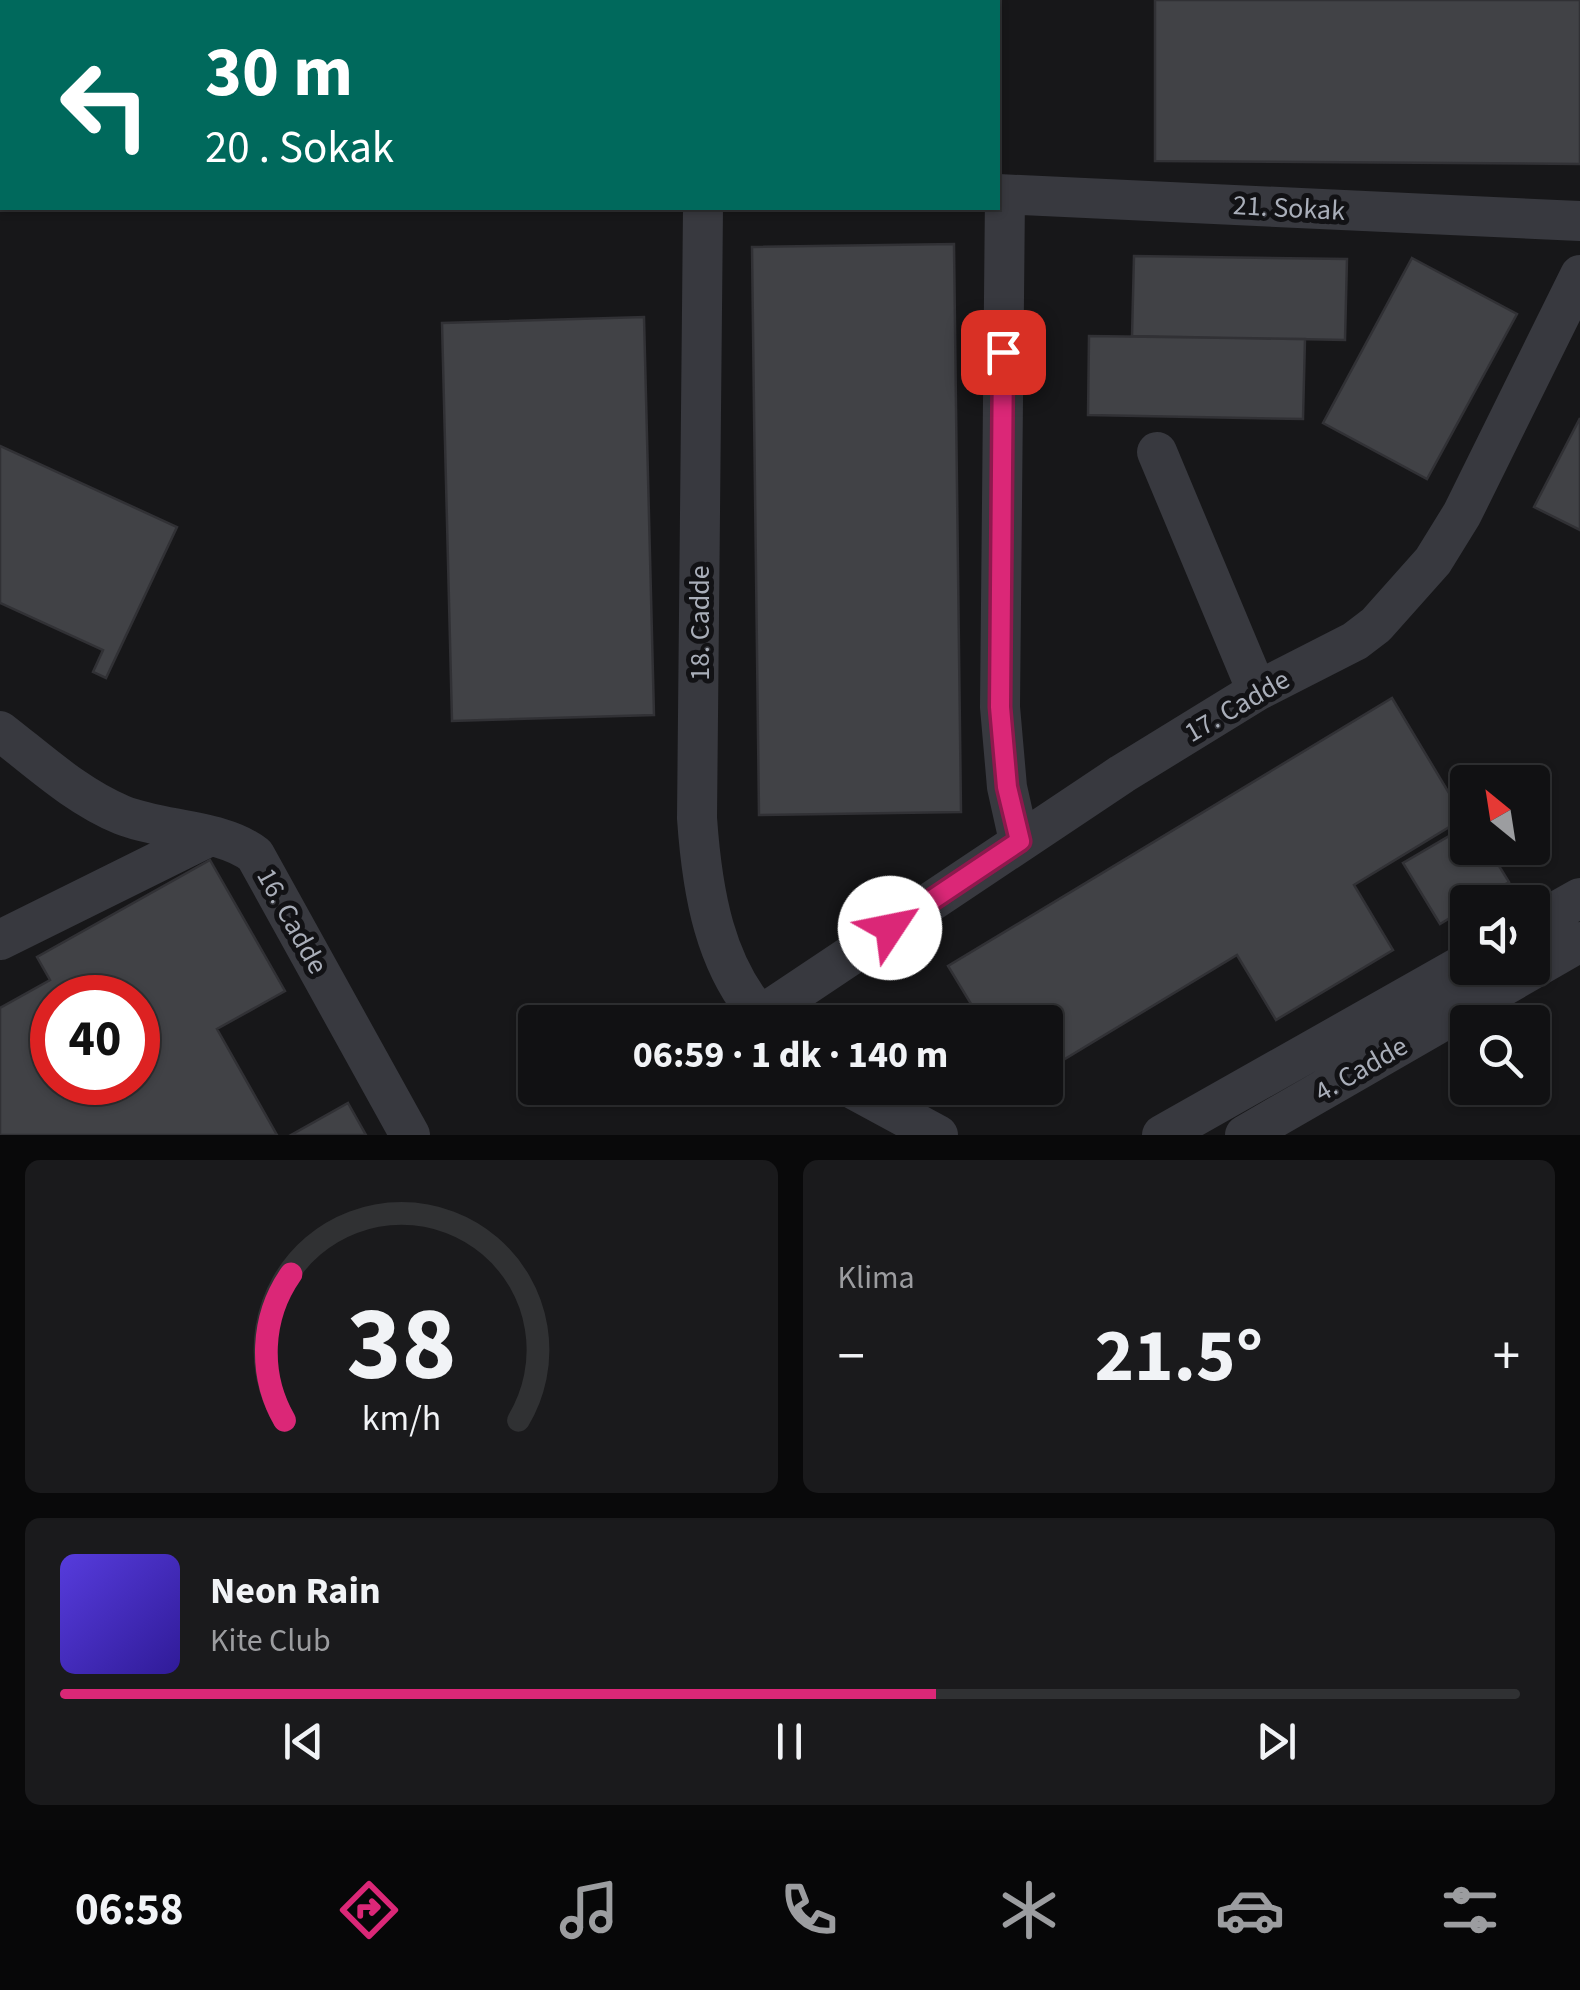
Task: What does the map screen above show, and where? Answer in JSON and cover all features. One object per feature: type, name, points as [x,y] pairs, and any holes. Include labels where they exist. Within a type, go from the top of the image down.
[{"type":"street","name":"21. Sokak","points":[[1001,195],[1580,221]]},
{"type":"street","points":[[1001,195],[1000,707],[1007,787],[1020,841]]},
{"type":"street","name":"18. Cadde","points":[[704,210],[697,818],[700,864],[714,931],[733,975],[753,1005]]},
{"type":"street","name":"17. Cadde","points":[[783,1005],[1020,841],[1257,691],[1355,641],[1389,612],[1433,561],[1462,514],[1580,275]]},
{"type":"street","points":[[1157,452],[1257,691]]},
{"type":"street","name":"16. Cadde","points":[[0,731],[98,804],[141,822],[246,848],[263,866],[410,1135]]},
{"type":"street","points":[[0,940],[208,837]]},
{"type":"street","points":[[1550,915],[1580,898]]},
{"type":"street","name":"4. Cadde","points":[[1246,1135],[1580,942]]},
{"type":"street","name":"4. Cadde","points":[[1162,1135],[1450,972]]},
{"type":"street","points":[[882,1105],[938,1135]]},
{"type":"building","points":[[1155,0],[1580,0],[1580,164],[1155,161]]},
{"type":"building","points":[[954,244],[961,812],[759,815],[752,247]]},
{"type":"building","points":[[1134,256],[1347,259],[1345,340],[1132,336]]},
{"type":"building","points":[[1412,258],[1517,314],[1427,479],[1323,423]]},
{"type":"building","points":[[644,317],[654,715],[452,721],[442,323]]},
{"type":"building","points":[[1089,336],[1305,339],[1303,419],[1088,415]]},
{"type":"building","points":[[1580,418],[1580,530],[1534,507]]},
{"type":"building","points":[[0,446],[177,527],[106,678],[93,672],[103,650],[0,603]]},
{"type":"building","points":[[1392,698],[1450,795],[1450,827],[1354,885],[1393,950],[1276,1020],[1237,955],[1063,1060],[1063,1005],[972,1005],[948,966]]},
{"type":"building","points":[[1450,836],[1450,865],[1498,865],[1509,882],[1450,885],[1450,918],[1440,924],[1403,863]]},
{"type":"building","points":[[210,860],[285,991],[217,1029],[277,1135],[0,1135],[0,1008],[30,991],[30,1105],[160,1105],[160,975],[47,975],[37,957]]},
{"type":"building","points":[[348,1103],[366,1135],[291,1135]]},
{"type":"route","points":[[890,928],[1020,841],[1007,787],[1000,707],[1003,352]]}]
